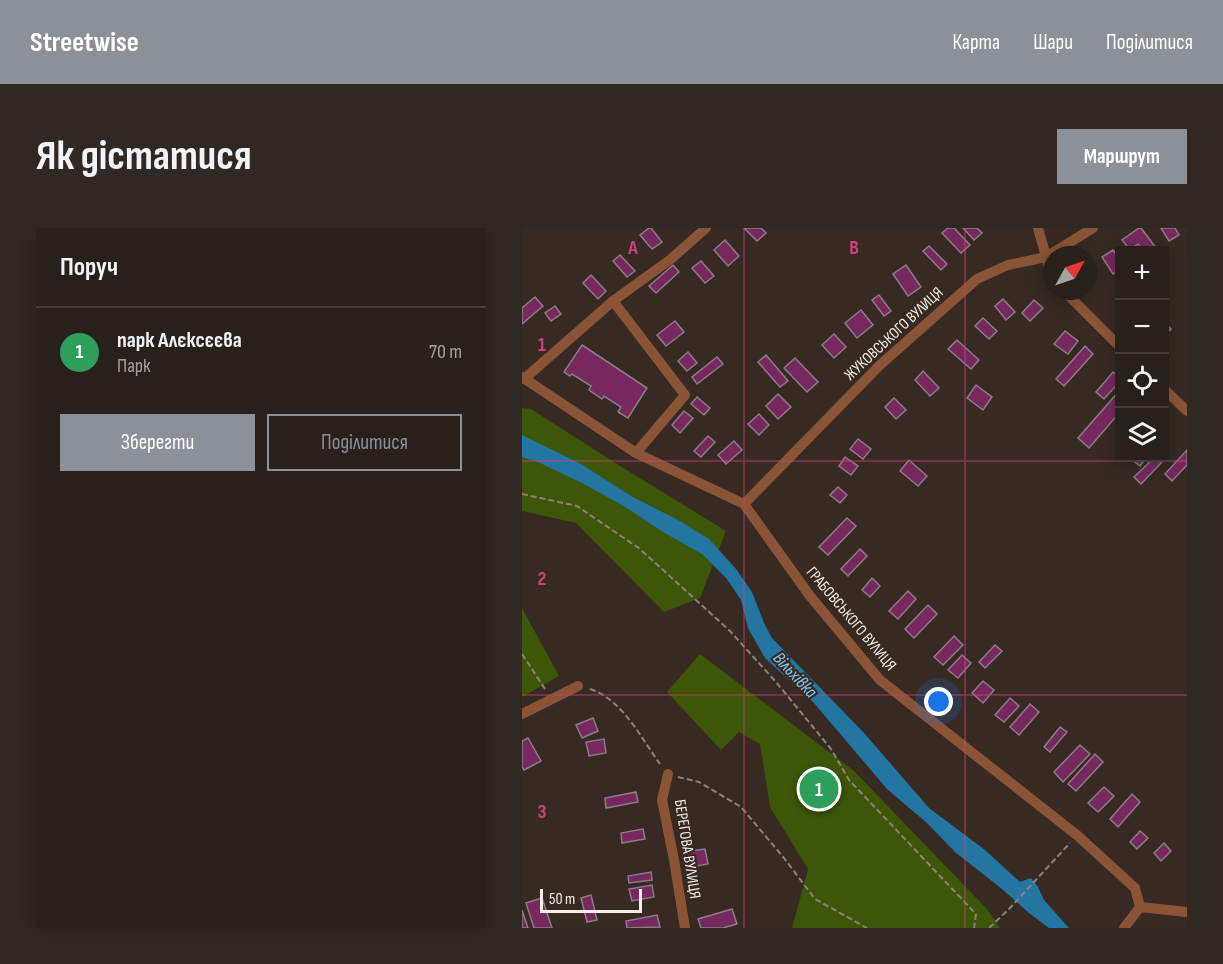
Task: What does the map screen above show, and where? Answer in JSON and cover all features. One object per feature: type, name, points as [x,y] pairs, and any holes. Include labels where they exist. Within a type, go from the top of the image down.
[{"type":"street","points":[[523,378],[613,301],[671,259],[706,228]]},
{"type":"street","points":[[1038,228],[1043,246]]},
{"type":"street","name":"ЖУКОВСЬКОГО ВУЛИЦЯ","points":[[1064,246],[1093,228]]},
{"type":"street","name":"ЖУКОВСЬКОГО ВУЛИЦЯ","points":[[744,504],[880,365],[977,279],[1008,265],[1043,258]]},
{"type":"street","points":[[1073,300],[1115,343]]},
{"type":"street","points":[[613,301],[685,395],[636,453]]},
{"type":"street","name":"ГРАБОВСЬКОГО ВУЛИЦЯ","points":[[523,378],[636,453],[744,504],[810,596],[880,680],[1078,836],[1135,888],[1140,907]]},
{"type":"street","points":[[1169,394],[1187,411]]},
{"type":"street","points":[[522,714],[578,686]]},
{"type":"street","name":"БЕРЕГОВА ВУЛИЦЯ","points":[[668,774],[662,800],[685,928]]},
{"type":"street","points":[[1125,928],[1140,907],[1187,912]]},
{"type":"path","points":[[522,494],[577,506],[640,549],[730,631],[831,749],[849,780],[976,914],[974,928]]},
{"type":"path","points":[[522,654],[545,689]]},
{"type":"path","points":[[578,686],[602,693],[630,720],[668,774],[699,782],[741,807],[815,899],[867,928]]},
{"type":"path","points":[[989,928],[1010,909],[1078,836]]},
{"type":"green space","points":[[522,408],[531,409],[726,531],[700,598],[664,612],[576,523],[522,511]]},
{"type":"green space","points":[[522,608],[559,676],[522,697]]},
{"type":"green space","points":[[700,654],[854,771],[987,909],[1000,928],[792,928],[808,869],[770,807],[760,744],[739,732],[721,750],[667,692]]},
{"type":"water","name":"Вільхівка","points":[[522,435],[581,464],[631,496],[709,539],[736,569],[752,592],[772,638],[864,733],[929,808],[985,850],[1020,882],[1031,878],[1044,900],[1069,928],[1049,928],[1029,913],[955,852],[927,823],[887,789],[814,703],[765,658],[748,628],[741,600],[727,579],[702,554],[582,483],[522,457]]},
{"type":"building","points":[[649,228],[662,242],[652,249],[640,235]]},
{"type":"building","points":[[744,228],[761,228],[766,233],[757,241]]},
{"type":"building","points":[[948,228],[954,228],[970,245],[961,253],[942,233]]},
{"type":"building","points":[[963,228],[977,228],[982,233],[974,240]]},
{"type":"building","points":[[1141,228],[1155,246],[1138,244],[1127,246],[1122,240]]},
{"type":"building","points":[[1161,228],[1175,228],[1179,235],[1169,241]]},
{"type":"building","points":[[725,240],[739,256],[728,266],[714,250]]},
{"type":"building","points":[[929,246],[947,264],[941,270],[923,251]]},
{"type":"building","points":[[1113,250],[1115,273],[1113,274],[1102,257]]},
{"type":"building","points":[[620,255],[635,271],[627,277],[613,261]]},
{"type":"building","points":[[701,261],[714,276],[705,283],[692,268]]},
{"type":"building","points":[[673,265],[679,272],[656,293],[649,286]]},
{"type":"building","points":[[906,265],[921,287],[908,296],[893,274]]},
{"type":"building","points":[[591,275],[606,291],[598,299],[583,283]]},
{"type":"building","points":[[879,295],[891,311],[884,316],[872,300]]},
{"type":"building","points":[[535,297],[543,306],[522,324],[522,308]]},
{"type":"building","points":[[1003,299],[1015,312],[1006,320],[995,306]]},
{"type":"building","points":[[1034,300],[1043,308],[1030,321],[1022,313]]},
{"type":"building","points":[[555,306],[561,314],[551,321],[545,313]]},
{"type":"building","points":[[861,310],[873,325],[857,338],[845,323]]},
{"type":"building","points":[[983,318],[997,331],[989,339],[975,326]]},
{"type":"building","points":[[675,321],[684,332],[666,346],[657,335]]},
{"type":"building","points":[[1065,331],[1078,341],[1068,354],[1054,344]]},
{"type":"building","points":[[834,334],[846,347],[834,358],[822,345]]},
{"type":"building","points":[[957,340],[979,360],[971,369],[948,349]]},
{"type":"building","points":[[582,345],[647,388],[628,418],[618,412],[621,407],[604,396],[602,399],[589,390],[591,386],[572,374],[570,376],[564,372]]},
{"type":"building","points":[[1085,346],[1093,354],[1064,386],[1056,379]]},
{"type":"building","points":[[688,352],[697,363],[687,371],[678,361]]},
{"type":"building","points":[[766,355],[788,381],[780,387],[758,362]]},
{"type":"building","points":[[717,357],[723,364],[697,384],[692,377]]},
{"type":"building","points":[[795,358],[818,382],[807,392],[784,368]]},
{"type":"building","points":[[923,371],[939,388],[930,396],[915,380]]},
{"type":"building","points":[[1113,372],[1115,374],[1115,387],[1104,399],[1096,392]]},
{"type":"building","points":[[976,385],[992,397],[983,410],[967,398]]},
{"type":"building","points":[[778,394],[791,407],[778,419],[766,406]]},
{"type":"building","points":[[1115,396],[1115,418],[1089,448],[1078,438]]},
{"type":"building","points":[[697,397],[710,408],[704,415],[691,404]]},
{"type":"building","points":[[894,398],[906,410],[896,419],[885,407]]},
{"type":"building","points":[[684,411],[693,418],[680,433],[672,425]]},
{"type":"building","points":[[759,414],[769,425],[759,435],[748,424]]},
{"type":"building","points":[[708,436],[715,442],[701,457],[694,451]]},
{"type":"building","points":[[858,439],[871,449],[863,459],[850,449]]},
{"type":"building","points":[[734,441],[742,450],[726,464],[718,455]]},
{"type":"building","points":[[1187,450],[1187,465],[1172,481],[1165,474]]},
{"type":"building","points":[[845,457],[858,466],[851,475],[839,466]]},
{"type":"building","points":[[909,460],[927,476],[918,486],[900,471]]},
{"type":"building","points":[[1150,462],[1162,462],[1141,484],[1134,477]]},
{"type":"building","points":[[838,487],[847,495],[840,503],[830,495]]},
{"type":"building","points":[[847,518],[856,526],[828,555],[819,547]]},
{"type":"building","points":[[860,549],[867,556],[848,576],[841,569]]},
{"type":"building","points":[[872,578],[880,586],[870,597],[862,590]]},
{"type":"building","points":[[908,591],[916,599],[898,619],[889,611]]},
{"type":"building","points":[[928,605],[937,614],[914,638],[905,629]]},
{"type":"building","points":[[954,636],[963,645],[943,665],[934,657]]},
{"type":"building","points":[[995,645],[1002,651],[985,668],[979,662]]},
{"type":"building","points":[[962,655],[971,663],[958,678],[948,670]]},
{"type":"building","points":[[983,681],[994,690],[983,703],[972,693]]},
{"type":"building","points":[[1010,698],[1019,706],[1004,722],[995,715]]},
{"type":"building","points":[[1030,704],[1039,712],[1019,735],[1010,727]]},
{"type":"building","points":[[593,718],[598,731],[582,738],[576,725]]},
{"type":"building","points":[[1060,727],[1067,732],[1050,752],[1044,747]]},
{"type":"building","points":[[528,738],[541,761],[524,770],[522,741]]},
{"type":"building","points":[[604,739],[606,753],[589,756],[586,742]]},
{"type":"building","points":[[1080,745],[1090,754],[1063,782],[1054,772]]},
{"type":"building","points":[[1095,754],[1103,762],[1076,791],[1068,784]]},
{"type":"building","points":[[1104,787],[1114,796],[1098,812],[1088,803]]},
{"type":"building","points":[[636,792],[638,802],[606,808],[605,798]]},
{"type":"building","points":[[1132,794],[1140,802],[1118,827],[1110,819]]},
{"type":"building","points":[[643,829],[645,839],[622,843],[621,833]]},
{"type":"building","points":[[1140,831],[1148,838],[1137,849],[1130,842]]},
{"type":"building","points":[[1164,843],[1171,851],[1161,861],[1154,853]]},
{"type":"building","points":[[705,849],[708,864],[686,868],[683,852]]},
{"type":"building","points":[[651,872],[652,880],[629,883],[628,876]]},
{"type":"building","points":[[652,885],[654,897],[632,901],[629,889]]},
{"type":"building","points":[[591,895],[597,920],[587,922],[581,898]]},
{"type":"building","points":[[542,898],[552,928],[534,928],[526,903]]},
{"type":"building","points":[[732,909],[737,924],[723,928],[701,928],[698,919]]},
{"type":"building","points":[[522,910],[528,928],[522,928]]},
{"type":"building","points":[[657,915],[660,927],[627,928],[626,921]]},
{"type":"place","name":"парк Алєксєєва","points":[[819,789]]}]
